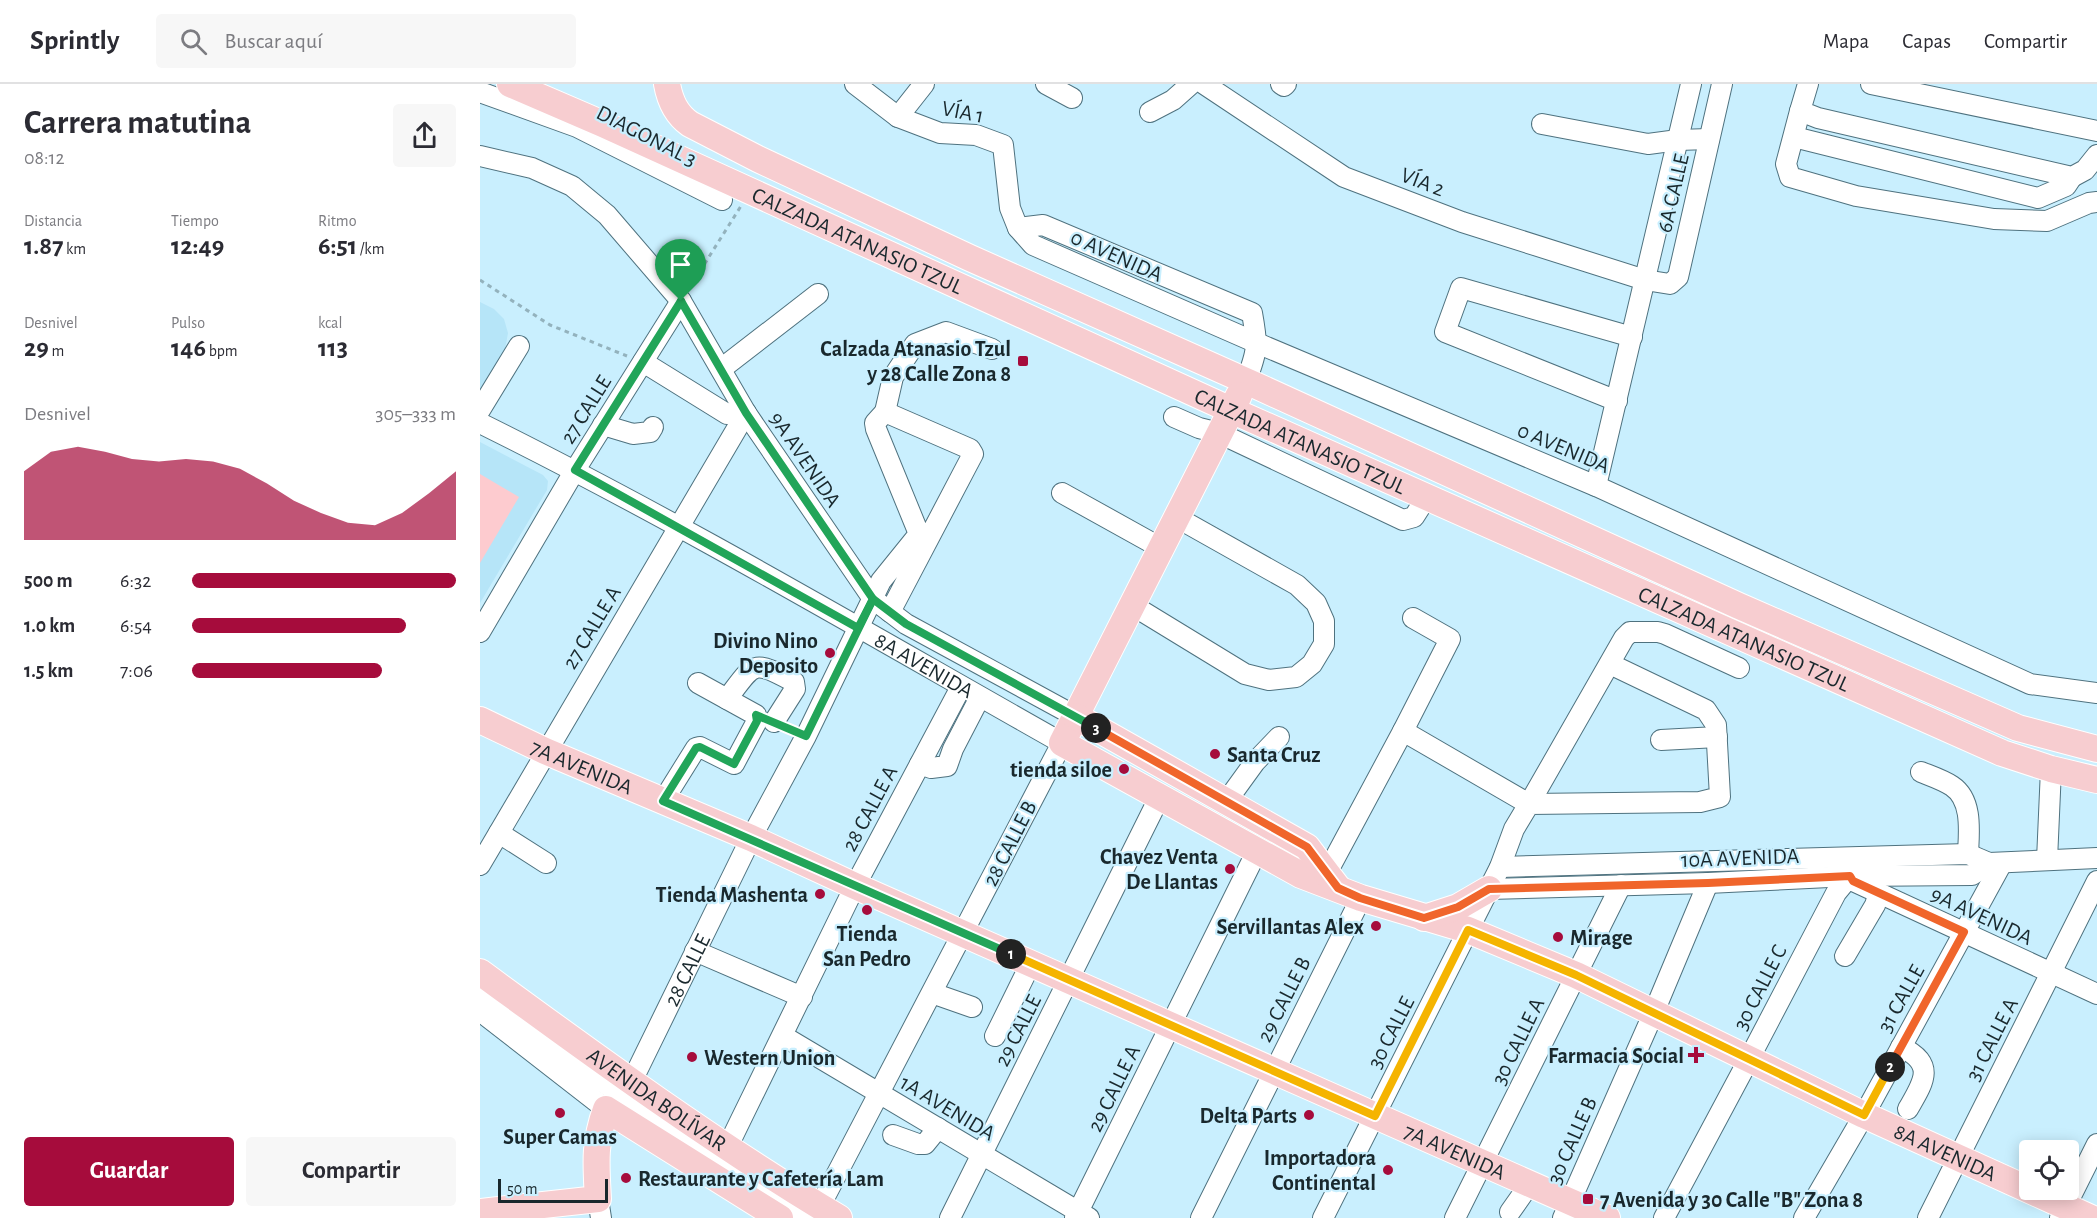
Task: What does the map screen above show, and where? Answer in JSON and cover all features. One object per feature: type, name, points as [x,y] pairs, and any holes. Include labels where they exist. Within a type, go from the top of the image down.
[{"type":"main road","name":"CALZADA ATANASIO TZUL","points":[[510,84],[603,124],[1225,421],[1426,498],[2002,753],[2051,769],[2097,780]]},
{"type":"main road","name":"CALZADA ATANASIO TZUL","points":[[667,84],[680,117],[700,129],[758,159],[970,258],[1246,381],[1738,606],[2018,728],[2097,749]]},
{"type":"main road","name":"28 CALLE B","points":[[1062,743],[1246,381]]},
{"type":"main road","name":"8A AVENIDA","points":[[1075,716],[1307,847],[1337,885]]},
{"type":"main road","name":"7A AVENIDA","points":[[480,720],[546,751],[751,838],[1482,1164],[1526,1184],[1566,1210],[1607,1218]]},
{"type":"main road","name":"8A AVENIDA","points":[[1062,743],[1301,874],[1424,918],[1468,930],[1576,975],[1864,1115],[1958,1158],[2063,1213],[2091,1218]]},
{"type":"main road","points":[[1424,918],[1458,907],[1494,878]]},
{"type":"main road","name":"AVENIDA BOLÍVAR","points":[[480,972],[631,1083],[822,1214]]},
{"type":"main road","points":[[480,1212],[599,1208],[595,1155],[598,1130],[606,1109]]},
{"type":"main road","name":"AVENIDA BOLÍVAR","points":[[606,1109],[780,1218]]},
{"type":"street","name":"VÍA 1","points":[[855,84],[898,117],[940,133],[976,135],[1002,145]]},
{"type":"street","points":[[898,117],[924,84]]},
{"type":"street","points":[[1046,84],[1072,98]]},
{"type":"street","points":[[1150,112],[1173,100],[1191,84]]},
{"type":"street","name":"VÍA 2","points":[[1204,84],[1344,177],[1462,222],[1645,280]]},
{"type":"street","points":[[1281,84],[1284,86],[1286,84]]},
{"type":"street","name":"6A CALLE","points":[[1596,486],[1691,84]]},
{"type":"street","name":"6A CALLE","points":[[1645,280],[1670,284],[1678,277],[1722,84]]},
{"type":"street","points":[[1808,84],[1786,164],[1790,177],[1856,196],[1994,219],[2047,221],[2089,203],[2097,202]]},
{"type":"street","points":[[1871,84],[2097,131]]},
{"type":"street","name":"DIAGONAL 3","points":[[480,93],[577,126],[722,200]]},
{"type":"street","points":[[1800,111],[1818,118],[2072,177]]},
{"type":"street","points":[[1542,124],[1648,144],[1709,139]]},
{"type":"street","points":[[1794,137],[2038,198],[2066,186],[2072,177],[2085,170],[2097,155]]},
{"type":"street","name":"0 AVENIDA","points":[[1002,145],[1010,208],[1018,228],[1033,245],[1257,343],[1596,486],[2030,684],[2097,693]]},
{"type":"street","points":[[480,156],[532,168],[572,186],[607,215],[681,301],[746,413]]},
{"type":"street","name":"0 AVENIDA","points":[[1018,228],[1043,225],[1252,313]]},
{"type":"street","points":[[1617,401],[1445,332],[1461,288],[1632,337]]},
{"type":"street","points":[[721,369],[818,294]]},
{"type":"street","name":"27 CALLE","points":[[480,632],[575,470],[681,301]]},
{"type":"street","name":"28 CALLE B","points":[[1246,381],[1255,358],[1257,343],[1252,313]]},
{"type":"street","points":[[890,612],[894,581],[919,534],[876,429],[876,423],[885,412],[893,377],[915,344],[946,332],[992,349]]},
{"type":"street","points":[[480,410],[519,346]]},
{"type":"street","name":"9A AVENIDA","points":[[643,362],[727,414],[746,413],[873,599]]},
{"type":"street","points":[[885,412],[970,449],[973,454],[894,581]]},
{"type":"street","name":"27 CALLE A","points":[[480,866],[746,413]]},
{"type":"street","points":[[1174,417],[1199,428],[1225,421]]},
{"type":"street","name":"8A AVENIDA","points":[[480,423],[575,470],[1062,743]]},
{"type":"street","points":[[603,424],[633,434],[650,432],[653,427]]},
{"type":"street","points":[[1062,493],[1161,548]]},
{"type":"street","points":[[1132,605],[1245,674],[1269,680],[1296,677],[1312,664],[1324,644],[1324,621],[1316,603],[1297,585],[1176,517]]},
{"type":"street","name":"28 CALLE","points":[[631,1083],[751,838],[806,736],[881,581],[894,581]]},
{"type":"street","name":"8A AVENIDA","points":[[873,599],[906,624],[1075,716]]},
{"type":"street","name":"29 CALLE B","points":[[1201,1218],[1274,1071],[1337,885],[1403,731],[1450,639],[1413,618]]},
{"type":"street","name":"30 CALLE","points":[[1323,1218],[1494,878],[1514,829],[1624,638],[1630,632],[1658,632],[1739,668]]},
{"type":"street","points":[[1403,731],[1529,804],[1700,802],[1720,797],[1716,725],[1706,710],[1610,664]]},
{"type":"street","points":[[663,801],[696,748],[700,747],[734,764],[757,721],[765,719],[795,689],[794,682],[765,667],[757,667],[750,670],[727,699]]},
{"type":"street","points":[[698,683],[765,719],[806,736]]},
{"type":"street","name":"28 CALLE A","points":[[727,1148],[855,886],[961,687]]},
{"type":"street","points":[[920,764],[931,768],[947,766],[953,749],[980,697]]},
{"type":"street","points":[[1226,802],[1255,762],[1280,737]]},
{"type":"street","points":[[1662,740],[1717,737]]},
{"type":"street","name":"28 CALLE B","points":[[822,1214],[880,1094],[1062,743]]},
{"type":"street","points":[[2047,860],[2051,769]]},
{"type":"street","points":[[1921,772],[1954,787],[1965,802],[1970,827],[1968,854]]},
{"type":"street","name":"29 CALLE","points":[[950,1218],[1160,798]]},
{"type":"street","points":[[499,833],[546,863]]},
{"type":"street","name":"29 CALLE A","points":[[1081,1216],[1171,1025],[1257,851]]},
{"type":"street","name":"10A AVENIDA","points":[[1494,878],[1968,854],[1995,863],[2097,858]]},
{"type":"street","name":"10A AVENIDA","points":[[1494,878],[1621,885],[1708,883],[1850,876],[1972,875],[1995,863]]},
{"type":"street","name":"31 CALLE","points":[[1804,1218],[1864,1115],[1964,932],[1995,863]]},
{"type":"street","name":"9A AVENIDA","points":[[1850,876],[1853,881],[2097,994]]},
{"type":"street","name":"30 CALLE C","points":[[1664,1218],[1836,893],[1850,876]]},
{"type":"street","name":"31 CALLE A","points":[[1928,1218],[2097,881]]},
{"type":"street","name":"30 CALLE B","points":[[1566,1210],[1654,1012],[1708,883]]},
{"type":"street","name":"30 CALLE A","points":[[1455,1218],[1621,885]]},
{"type":"street","points":[[1845,956],[1879,893]]},
{"type":"street","points":[[695,951],[802,997]]},
{"type":"street","points":[[1002,1038],[1036,965]]},
{"type":"street","points":[[480,993],[615,1091],[822,1214]]},
{"type":"street","points":[[932,993],[972,1007]]},
{"type":"street","name":"AVENIDA BOLÍVAR","points":[[480,1011],[606,1109]]},
{"type":"street","name":"1A AVENIDA","points":[[783,1036],[982,1154],[1081,1216]]},
{"type":"street","points":[[1901,1047],[1920,1061],[1925,1074],[1924,1082],[1908,1109]]},
{"type":"street","points":[[893,1135],[918,1144],[925,1144],[938,1128]]},
{"type":"street","points":[[2063,1213],[2097,1144]]},
{"type":"street","points":[[1510,1212],[1522,1195],[1526,1184]]},
{"type":"path","points":[[681,301],[736,214]]},
{"type":"path","points":[[480,280],[550,325],[643,362]]},
{"type":"shaded area","points":[[480,302],[494,309],[504,319],[508,333],[504,355],[480,392]]},
{"type":"shaded area","points":[[480,442],[543,475],[548,481],[547,490],[480,603]]},
{"type":"shaded area","points":[[480,474],[519,497],[480,563]]},
{"type":"place","name":"Calzada Atanasio Tzul y 28 Calle Zona 8","points":[[1023,361]]},
{"type":"place","name":"Divino Nino Deposito","points":[[830,653]]},
{"type":"place","name":"Santa Cruz","points":[[1215,754]]},
{"type":"place","name":"tienda siloe","points":[[1124,769]]},
{"type":"place","name":"Chavez Venta De Llantas","points":[[1230,869]]},
{"type":"place","name":"Tienda Mashenta","points":[[820,894]]},
{"type":"place","name":"Tienda San Pedro","points":[[867,910]]},
{"type":"place","name":"Servillantas Alex","points":[[1376,926]]},
{"type":"place","name":"Mirage","points":[[1558,937]]},
{"type":"place","name":"Farmacia Social","points":[[1696,1055]]},
{"type":"place","name":"Western Union","points":[[692,1057]]},
{"type":"place","name":"Super Camas","points":[[560,1113]]},
{"type":"place","name":"Delta Parts","points":[[1309,1115]]},
{"type":"place","name":"Importadora Continental","points":[[1388,1170]]},
{"type":"place","name":"Restaurante y Cafetería Lam","points":[[626,1178]]},
{"type":"place","name":"7 Avenida y 30 Calle \"B\" Zona 8","points":[[1588,1199]]},
{"type":"route","points":[[681,301],[575,470],[858,628],[873,599],[906,624],[1307,847],[1338,888],[1360,898],[1424,918],[1458,907],[1489,889],[1708,883],[1850,876],[1853,881],[1964,932],[1864,1115],[1576,975],[1468,930],[1375,1116],[663,801],[696,748],[700,747],[734,764],[757,721],[756,715],[806,736],[873,599],[746,413],[681,301]]}]
